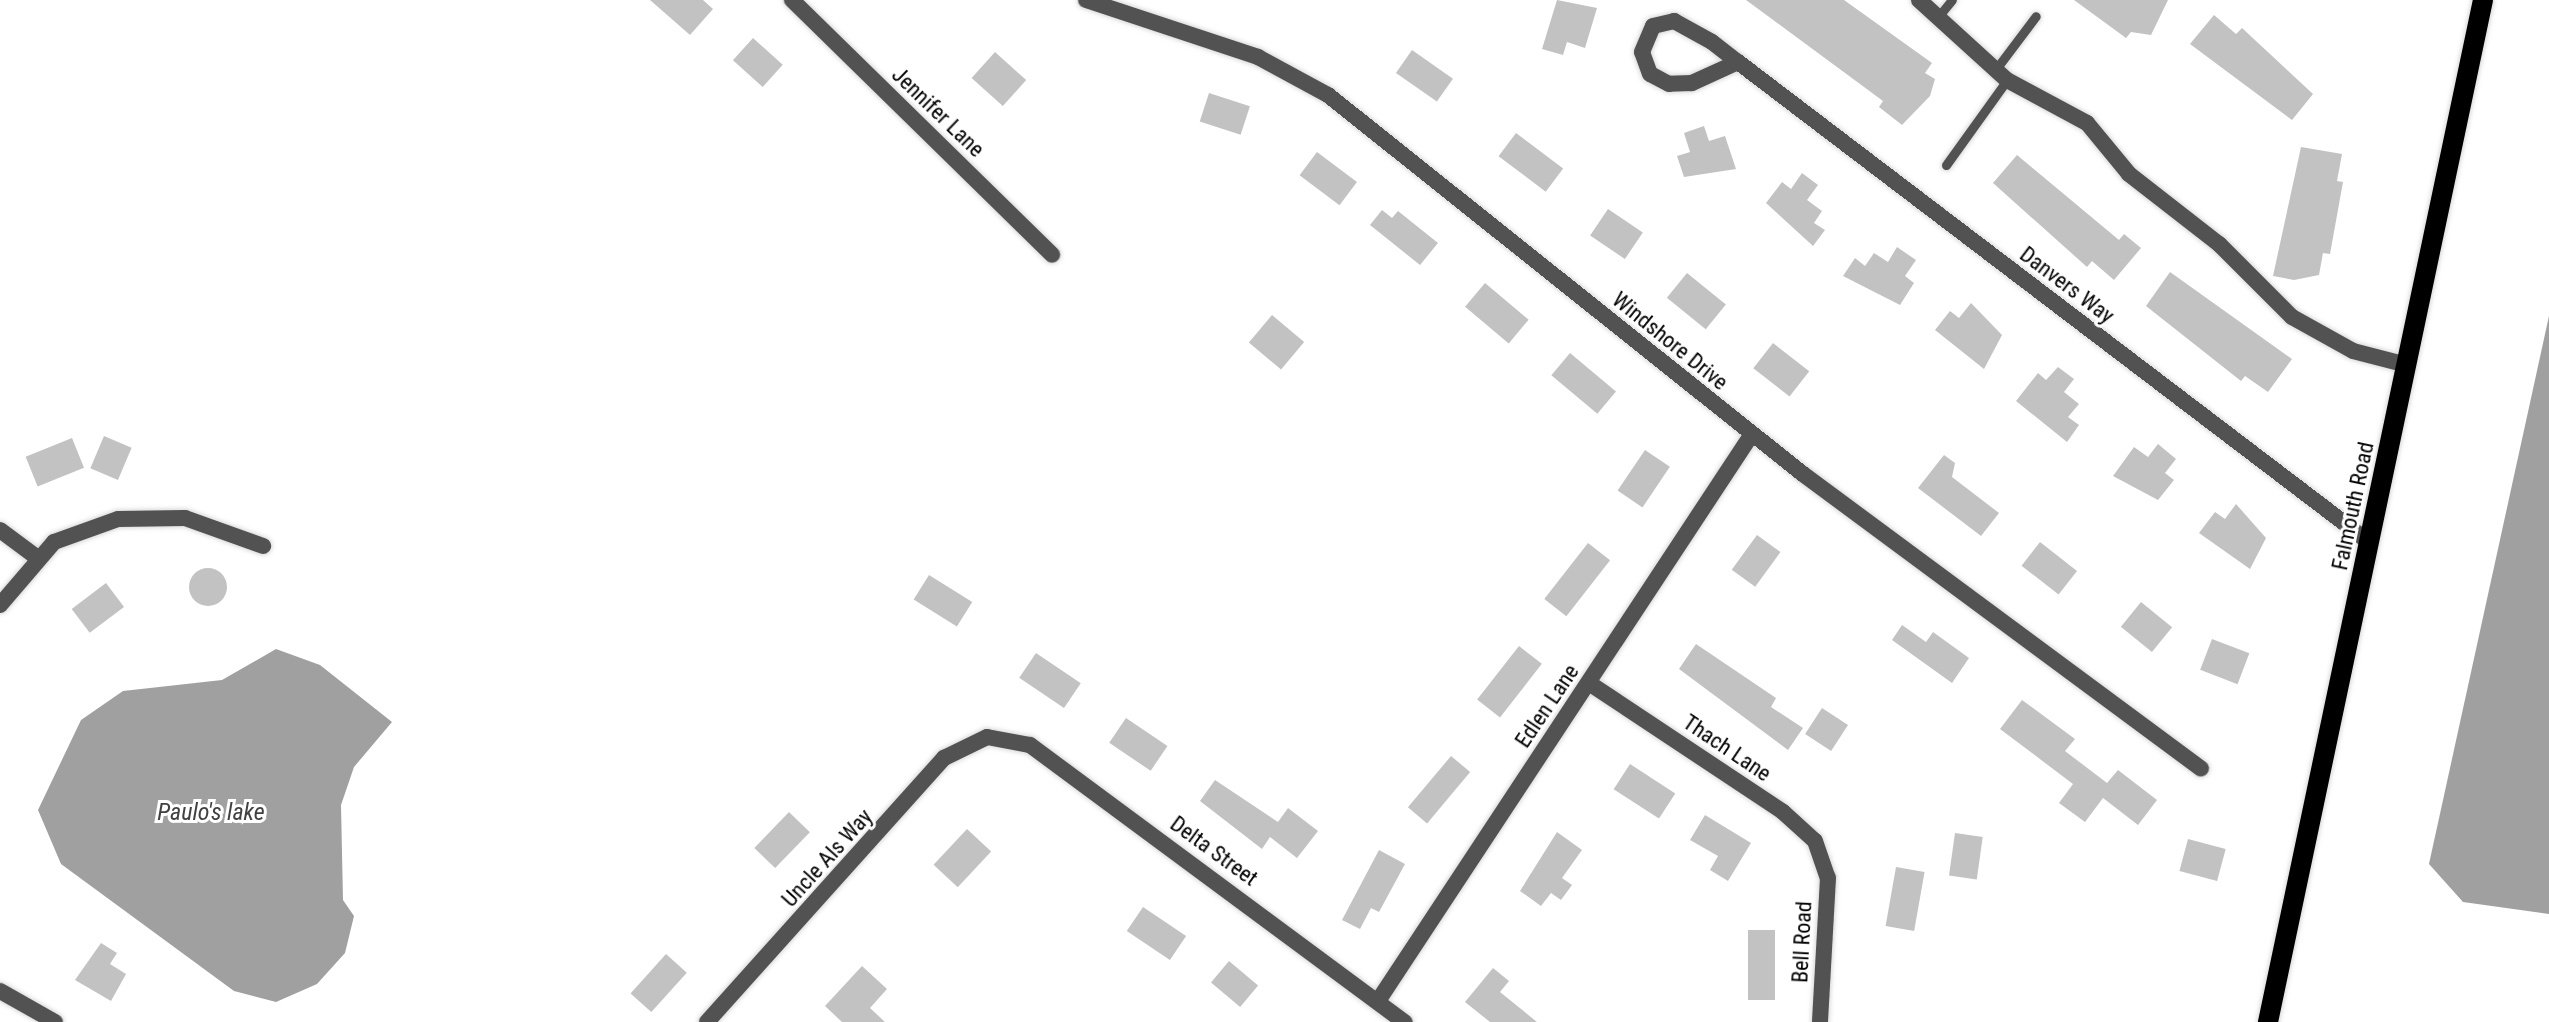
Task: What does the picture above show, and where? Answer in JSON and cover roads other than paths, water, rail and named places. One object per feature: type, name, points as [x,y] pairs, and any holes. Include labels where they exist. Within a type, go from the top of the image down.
[{"type":"main road","name":"Falmouth Road","points":[[2268,1022],[2483,0]]},
{"type":"street","name":"Jennifer Lane","points":[[792,0],[1052,255]]},
{"type":"street","name":"Windshore Drive","points":[[1086,0],[1303,78],[1752,434],[2201,769]]},
{"type":"street","points":[[1919,0],[2002,74],[2087,123],[2129,174],[2219,244],[2292,317],[2353,351],[2407,365]]},
{"type":"street","name":"Danvers Way","points":[[1738,62],[1692,83],[1669,84],[1650,74],[1642,52],[1653,26],[1674,21],[1738,62],[2370,543]]},
{"type":"street","name":"Edlen Lane","points":[[1378,1001],[1752,434]]},
{"type":"street","points":[[0,605],[35,556],[81,531],[154,514],[219,526],[263,546]]},
{"type":"street","points":[[0,530],[35,556]]},
{"type":"street","name":"Thach Lane","points":[[1589,683],[1783,812],[1815,841],[1824,865]]},
{"type":"street","name":"Delta Street","points":[[987,737],[1030,745],[1405,1022]]},
{"type":"street","name":"Uncle Als Way","points":[[707,1022],[944,758],[987,737]]},
{"type":"street","name":"Bell Road","points":[[1820,1022],[1824,865]]},
{"type":"street","points":[[0,991],[55,1022]]},
{"type":"lane","points":[[1938,17],[1952,0]]},
{"type":"lane","points":[[1946,165],[2036,16]]},
{"type":"water","points":[[2549,316],[2549,914],[2463,902],[2429,864]]},
{"type":"water","name":"Paulo's lake","points":[[276,649],[320,665],[392,722],[354,767],[341,805],[343,900],[354,916],[345,953],[317,984],[276,1002],[234,991],[61,864],[38,810],[81,720],[123,691],[222,680]]}]
